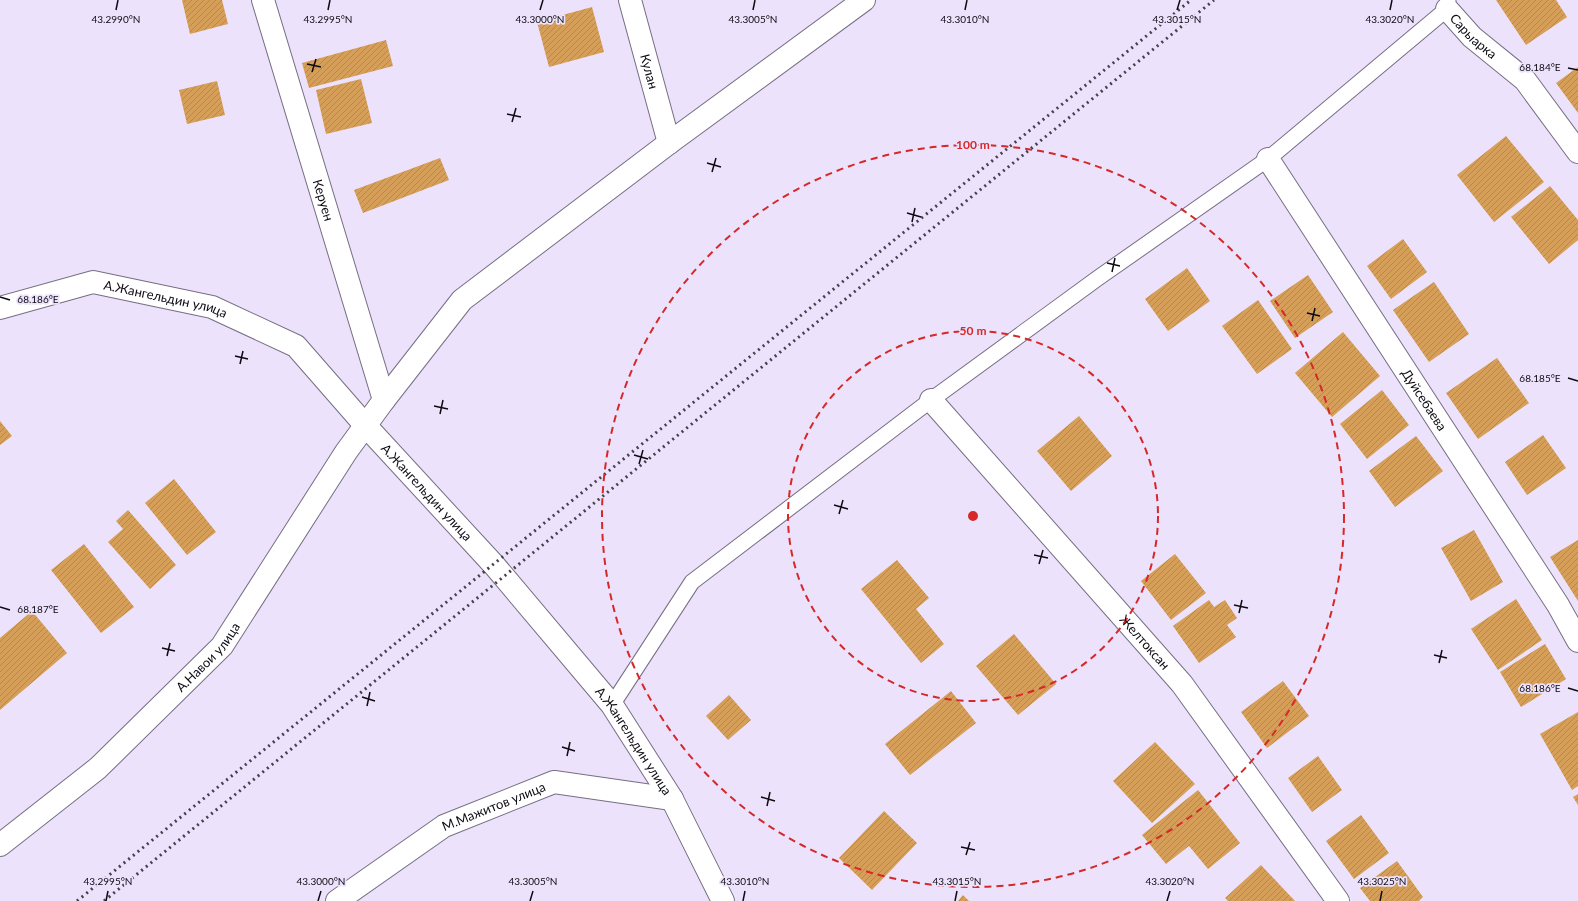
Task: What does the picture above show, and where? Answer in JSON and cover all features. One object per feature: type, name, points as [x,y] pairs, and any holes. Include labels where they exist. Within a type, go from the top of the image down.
[{"type":"street","name":"Керуен","points":[[263,0],[384,400]]},
{"type":"street","name":"Кулан","points":[[630,0],[669,143]]},
{"type":"street","name":"А.Навои улица","points":[[0,845],[98,768],[222,646],[366,425],[462,300],[669,143],[864,0]]},
{"type":"street","name":"Сарыарка","points":[[1448,5],[1472,37],[1525,80],[1578,152]]},
{"type":"street","name":"Дуйсебаева","points":[[1268,158],[1558,605],[1578,641]]},
{"type":"street","name":"А.Жангельдин улица","points":[[0,308],[93,282],[212,306],[296,346],[494,565],[612,705],[672,799],[723,901]]},
{"type":"street","name":"Желтоксан","points":[[930,400],[1182,684],[1338,901]]},
{"type":"street","name":"М.Мажитов улица","points":[[337,901],[444,826],[554,782],[672,799]]},
{"type":"lane","points":[[612,705],[692,582],[930,400],[1098,278],[1268,158],[1448,5]]},
{"type":"building","points":[[182,0],[222,0],[228,24],[190,34]]},
{"type":"building","points":[[1496,0],[1556,0],[1567,17],[1526,45]]},
{"type":"building","points":[[592,7],[604,52],[549,67],[537,22]]},
{"type":"building","points":[[386,40],[393,66],[309,88],[302,63]]},
{"type":"building","points":[[1578,67],[1578,113],[1556,83]]},
{"type":"building","points":[[361,79],[372,123],[326,134],[316,90]]},
{"type":"building","points":[[217,81],[225,115],[187,124],[179,90]]},
{"type":"building","points":[[1506,136],[1544,182],[1494,222],[1457,175]]},
{"type":"building","points":[[440,158],[449,180],[363,213],[354,190]]},
{"type":"building","points":[[1550,186],[1578,220],[1578,240],[1549,264],[1511,217]]},
{"type":"building","points":[[1403,239],[1427,272],[1391,299],[1367,266]]},
{"type":"building","points":[[1187,268],[1210,301],[1168,331],[1145,299]]},
{"type":"building","points":[[1308,275],[1333,312],[1295,338],[1270,301]]},
{"type":"building","points":[[1434,282],[1469,334],[1429,362],[1393,310]]},
{"type":"building","points":[[1258,300],[1292,349],[1257,374],[1222,326]]},
{"type":"building","points":[[1343,332],[1380,376],[1332,417],[1295,373]]},
{"type":"building","points":[[1497,358],[1529,403],[1478,439],[1446,393]]},
{"type":"building","points":[[1382,390],[1409,425],[1367,459],[1340,424]]},
{"type":"building","points":[[1079,416],[1112,456],[1071,491],[1037,451]]},
{"type":"building","points":[[0,421],[12,436],[0,445]]},
{"type":"building","points":[[1543,435],[1566,468],[1527,495],[1505,462]]},
{"type":"building","points":[[1416,436],[1443,471],[1395,507],[1369,471]]},
{"type":"building","points":[[174,479],[216,532],[187,555],[145,503]]},
{"type":"building","points":[[128,510],[176,565],[150,589],[108,542],[123,529],[116,521]]},
{"type":"building","points":[[1474,530],[1503,582],[1471,601],[1441,548]]},
{"type":"building","points":[[1578,540],[1578,601],[1550,557]]},
{"type":"building","points":[[84,544],[134,607],[101,633],[51,570]]},
{"type":"building","points":[[1175,554],[1206,593],[1171,620],[1141,581]]},
{"type":"building","points":[[897,560],[929,598],[916,609],[944,644],[921,663],[861,589]]},
{"type":"building","points":[[1516,599],[1542,640],[1498,670],[1471,629]]},
{"type":"building","points":[[1209,600],[1214,607],[1225,600],[1237,618],[1227,625],[1236,637],[1199,663],[1173,626]]},
{"type":"building","points":[[32,611],[67,653],[0,710],[0,638]]},
{"type":"building","points":[[1014,634],[1056,684],[1018,715],[976,666]]},
{"type":"building","points":[[1545,644],[1566,679],[1521,707],[1500,672]]},
{"type":"building","points":[[1283,681],[1309,716],[1267,748],[1241,712]]},
{"type":"building","points":[[951,691],[976,723],[910,775],[885,744]]},
{"type":"building","points":[[729,695],[751,720],[728,740],[706,716]]},
{"type":"building","points":[[1578,712],[1578,786],[1572,790],[1540,734]]},
{"type":"building","points":[[1155,742],[1195,784],[1152,823],[1113,781]]},
{"type":"building","points":[[1318,756],[1342,790],[1312,812],[1288,778]]},
{"type":"building","points":[[1198,790],[1240,843],[1208,869],[1189,846],[1166,864],[1142,835]]},
{"type":"building","points":[[1578,794],[1578,805],[1573,797]]},
{"type":"building","points":[[884,811],[917,843],[872,890],[839,858]]},
{"type":"building","points":[[1361,815],[1389,853],[1354,879],[1326,841]]},
{"type":"building","points":[[1397,861],[1423,897],[1419,901],[1370,901],[1360,888]]},
{"type":"building","points":[[1261,865],[1295,901],[1228,901],[1225,898]]},
{"type":"building","points":[[963,895],[969,901],[958,901]]},
{"type":"railway","points":[[77,901],[1191,0]]},
{"type":"railway","points":[[104,901],[1214,0]]}]
